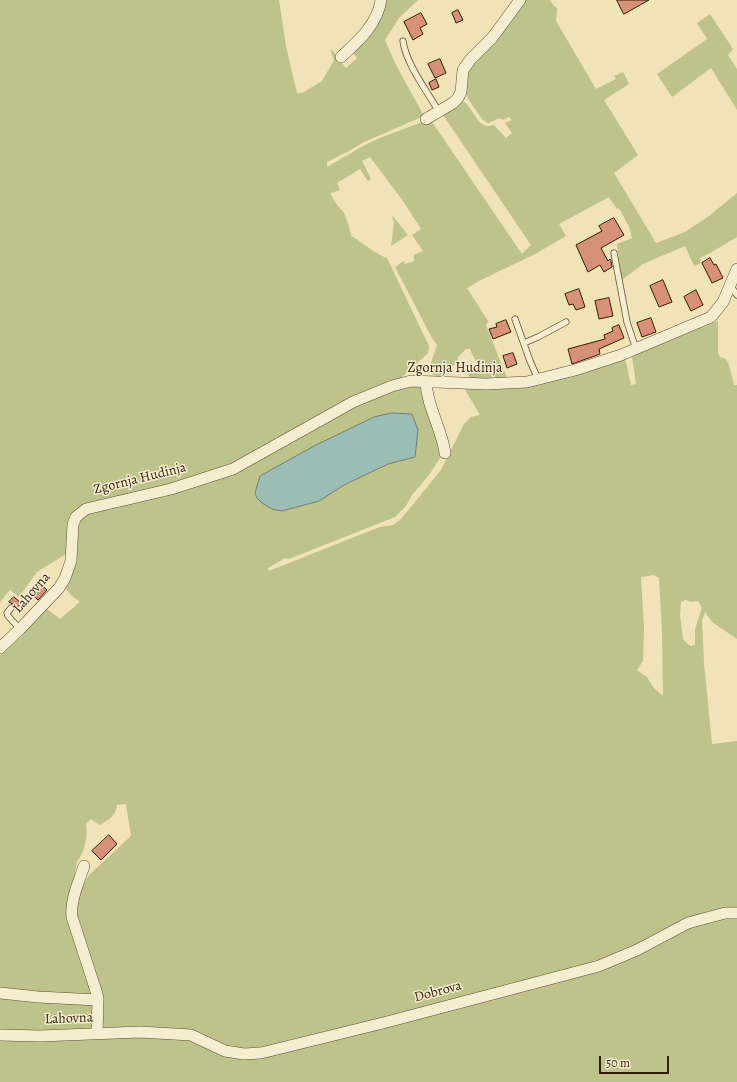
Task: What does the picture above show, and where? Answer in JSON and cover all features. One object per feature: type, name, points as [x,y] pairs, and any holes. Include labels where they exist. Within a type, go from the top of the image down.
[{"type":"street","points":[[342,57],[367,32],[375,19],[381,0]]},
{"type":"street","points":[[426,119],[453,103],[458,98],[461,92],[463,70],[470,60],[492,38],[520,0]]},
{"type":"street","name":"Zgornja Hudinja","points":[[72,550],[73,524],[76,517],[86,509],[172,489],[233,469],[353,402],[392,386],[411,381],[486,384],[527,382],[601,362],[636,349],[711,317],[724,302],[737,269]]},
{"type":"street","points":[[426,382],[430,403],[444,440],[445,453]]},
{"type":"street","name":"Lahovna","points":[[0,648],[59,588],[65,578],[71,561],[72,550]]},
{"type":"street","points":[[84,866],[71,910],[98,1000],[97,1033]]},
{"type":"street","name":"Dobrova","points":[[140,1032],[191,1035],[225,1051],[244,1054],[261,1053],[383,1023],[599,966],[637,950],[688,923],[725,914],[737,913]]},
{"type":"street","points":[[0,994],[98,1000]]},
{"type":"street","name":"Lahovna","points":[[0,1035],[40,1036],[140,1032]]},
{"type":"lane","points":[[403,41],[404,50],[408,59],[439,112]]},
{"type":"lane","points":[[614,253],[627,322],[636,349]]},
{"type":"lane","points":[[730,284],[737,295]]},
{"type":"lane","points":[[515,319],[538,379]]},
{"type":"lane","points":[[524,343],[566,322]]},
{"type":"lane","points":[[11,608],[7,613],[8,616],[20,629]]},
{"type":"green space","points":[[0,0],[279,0],[286,46],[297,93],[302,93],[322,81],[334,60],[330,48],[346,68],[357,58],[351,51],[382,0],[418,0],[399,18],[385,40],[396,65],[424,116],[364,142],[327,162],[327,167],[363,146],[425,121],[463,101],[480,122],[488,126],[494,125],[506,138],[512,133],[505,123],[512,120],[509,117],[503,120],[500,118],[488,123],[483,120],[470,102],[465,91],[466,71],[523,0],[550,0],[557,8],[556,21],[596,89],[616,79],[614,76],[623,72],[629,84],[604,100],[638,155],[614,173],[656,243],[685,232],[709,216],[737,193],[737,237],[700,258],[701,263],[694,266],[685,246],[643,264],[622,280],[617,244],[632,238],[629,227],[619,208],[617,209],[609,197],[559,224],[566,236],[537,253],[467,288],[488,321],[486,325],[507,378],[472,381],[468,374],[474,373],[478,369],[470,349],[466,349],[458,357],[458,360],[443,378],[436,377],[432,374],[432,360],[437,345],[395,267],[404,261],[405,264],[414,261],[414,255],[423,251],[412,235],[421,229],[403,201],[370,157],[362,161],[371,179],[368,181],[360,169],[337,183],[340,190],[331,193],[331,195],[344,213],[351,236],[387,258],[429,346],[428,353],[400,379],[233,464],[146,491],[93,502],[78,512],[69,552],[37,572],[19,597],[10,590],[0,602]],"holes":[[[443,115],[531,245],[522,254],[432,122]]]},
{"type":"green space","points":[[710,14],[733,49],[728,55],[737,69],[737,110],[711,68],[672,97],[657,74],[707,39],[697,23]]},
{"type":"green space","points":[[392,215],[408,235],[391,246],[394,223]]},
{"type":"green space","points":[[718,321],[718,353],[720,357],[726,359],[734,385],[737,385],[737,639],[712,622],[705,612],[702,621],[704,663],[712,744],[737,741],[737,1082],[0,1082],[0,1038],[91,1038],[101,1036],[101,999],[74,913],[76,898],[89,875],[131,836],[126,804],[117,805],[114,815],[100,825],[91,819],[86,824],[87,834],[85,844],[77,862],[69,908],[70,919],[94,997],[0,992],[0,655],[21,637],[47,609],[60,619],[80,602],[65,588],[74,566],[76,528],[82,516],[98,507],[183,489],[237,469],[371,397],[411,385],[422,387],[428,393],[431,414],[440,442],[442,455],[429,475],[412,495],[406,506],[395,517],[289,559],[285,558],[268,568],[269,571],[380,527],[393,525],[401,519],[441,470],[464,424],[471,417],[480,415],[464,388],[517,388],[547,382],[604,366],[625,358],[631,385],[636,384],[632,356]],"holes":[[[392,413],[412,414],[418,430],[415,457],[388,464],[344,485],[318,501],[282,511],[272,509],[257,498],[255,493],[260,476],[314,446],[374,417]],[[654,575],[659,578],[662,631],[663,696],[653,687],[647,677],[637,670],[643,661],[644,628],[641,577]],[[686,600],[691,602],[698,601],[702,608],[695,629],[695,645],[690,646],[683,639],[680,615],[681,602]]]},
{"type":"green space","points":[[0,996],[94,1002],[93,1030],[0,1031]]},
{"type":"water","points":[[392,413],[412,414],[418,430],[415,457],[388,464],[344,485],[319,501],[282,511],[272,509],[257,498],[255,493],[260,476],[314,446],[374,417]]},
{"type":"building","points":[[617,0],[649,0],[624,14]]},
{"type":"building","points":[[458,10],[463,20],[456,23],[452,13]]},
{"type":"building","points":[[421,13],[427,24],[420,28],[423,34],[413,40],[404,22]]},
{"type":"building","points":[[440,59],[446,73],[435,78],[428,64]]},
{"type":"building","points":[[436,79],[439,87],[432,90],[429,83]]},
{"type":"building","points":[[614,218],[624,235],[601,248],[608,261],[610,259],[612,267],[604,272],[600,265],[588,272],[576,245],[602,231],[599,226]]},
{"type":"building","points":[[710,258],[714,265],[716,264],[723,278],[712,283],[702,263]]},
{"type":"building","points":[[663,280],[672,302],[659,307],[650,286]]},
{"type":"building","points":[[579,289],[585,307],[576,310],[573,304],[569,305],[565,294]]},
{"type":"building","points":[[696,290],[703,305],[691,311],[684,297]]},
{"type":"building","points":[[609,298],[613,316],[599,319],[595,301]]},
{"type":"building","points":[[651,318],[656,332],[642,337],[637,323]]},
{"type":"building","points":[[506,320],[511,332],[493,339],[489,329],[497,327],[496,324]]},
{"type":"building","points":[[619,325],[624,338],[599,349],[600,354],[572,364],[568,349],[605,339],[604,335],[613,331],[612,328]]},
{"type":"building","points":[[513,353],[517,364],[507,368],[503,356]]},
{"type":"building","points":[[38,582],[47,590],[38,600],[29,592]]},
{"type":"building","points":[[14,597],[21,603],[16,609],[14,605],[9,602]]},
{"type":"building","points":[[109,835],[117,844],[101,860],[92,851]]}]
